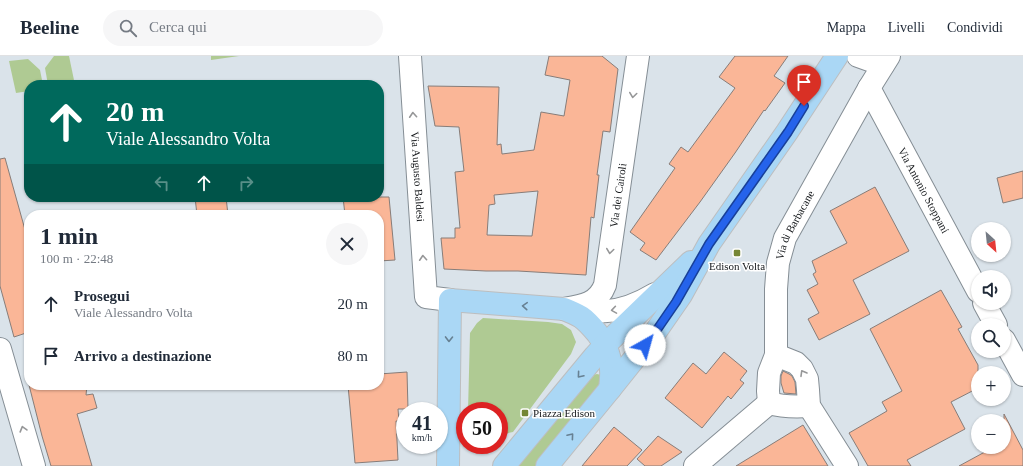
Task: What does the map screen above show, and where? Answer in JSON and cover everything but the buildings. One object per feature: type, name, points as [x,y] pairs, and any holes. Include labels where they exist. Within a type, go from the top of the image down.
[{"type":"main road","points":[[504,466],[605,345],[669,296],[709,244],[788,132],[837,56]]},
{"type":"main road","points":[[546,466],[610,390],[654,334],[669,296]]},
{"type":"main road","points":[[448,466],[450,300],[564,309],[579,316],[599,335],[605,345],[611,365],[610,390]]},
{"type":"street","name":"Via Augusto Baldesi","points":[[410,56],[426,297],[450,300]]},
{"type":"street","name":"Via dei Cairoli","points":[[564,309],[579,307],[593,300],[599,296],[604,285],[638,56]]},
{"type":"street","points":[[858,56],[886,61]]},
{"type":"street","name":"Via di Barbacane","points":[[769,403],[769,373],[776,355],[776,289],[778,263],[785,238],[869,88],[886,61]]},
{"type":"street","name":"Via Antonio Stoppani","points":[[869,88],[971,278]]},
{"type":"street","points":[[564,309],[600,311],[615,310],[669,296]]},
{"type":"street","points":[[0,349],[34,466]]},
{"type":"street","points":[[1011,353],[1023,375]]},
{"type":"street","points":[[776,355],[796,363],[802,369],[807,379],[808,406],[847,466]]},
{"type":"street","points":[[694,466],[769,403],[780,406],[808,406]]},
{"type":"green space","points":[[54,56],[69,56],[74,80],[47,80],[45,68]]},
{"type":"green space","points":[[211,56],[239,56],[211,60]]},
{"type":"green space","points":[[28,59],[40,70],[42,80],[24,80],[24,92],[16,93],[9,61]]},
{"type":"green space","points":[[483,318],[562,324],[571,330],[576,342],[571,354],[513,432],[508,433],[508,402],[468,402],[470,333],[477,323]]},
{"type":"green space","points":[[593,375],[601,375],[604,381],[537,466],[513,466]]},
{"type":"place","name":"Edison Volta","points":[[737,253]]},
{"type":"place","name":"Piazza Edison","points":[[525,413]]},
{"type":"route","points":[[645,345],[681,295],[709,244],[788,132],[804,106]]}]
